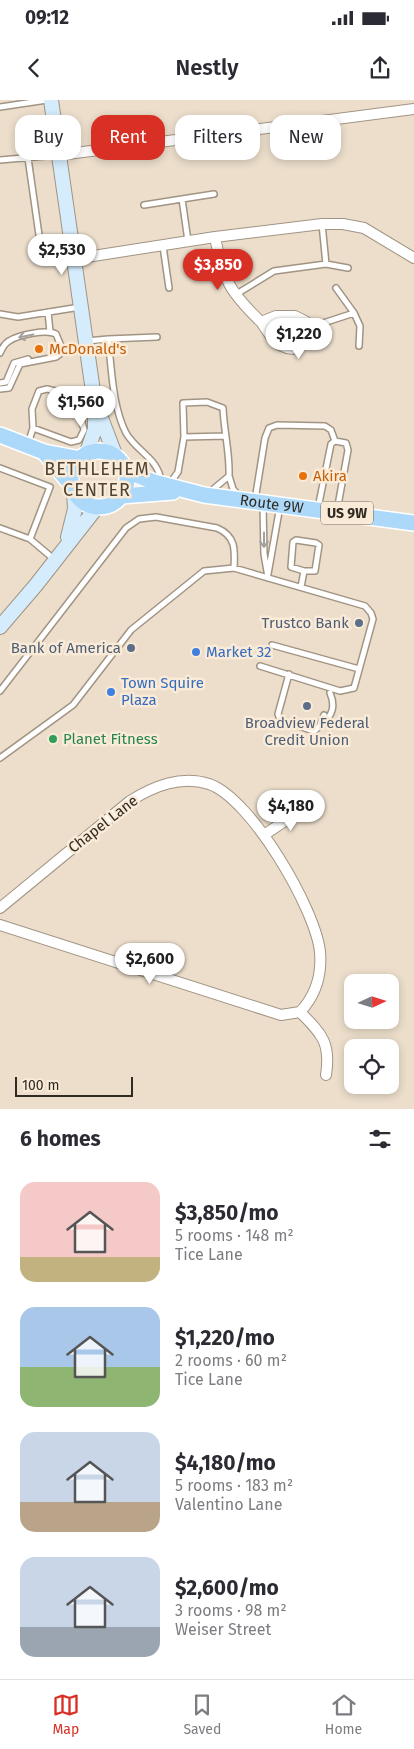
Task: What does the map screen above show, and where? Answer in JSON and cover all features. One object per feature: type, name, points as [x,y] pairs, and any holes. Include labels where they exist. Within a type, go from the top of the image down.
[{"type":"main road","points":[[51,100],[53,115]]},
{"type":"main road","points":[[61,160],[94,398],[95,429],[83,457],[73,471],[75,509],[64,548]]},
{"type":"main road","points":[[44,452],[84,502],[97,507],[106,506],[122,496],[125,488],[126,471],[116,458],[94,398]]},
{"type":"main road","points":[[0,434],[44,452],[83,457],[101,452],[116,458]]},
{"type":"main road","name":"Route 9W","points":[[126,471],[197,494],[414,523]]},
{"type":"main road","name":"Route 9W","points":[[122,496],[197,494]]},
{"type":"main road","points":[[0,626],[97,507]]},
{"type":"street","points":[[81,152],[414,109]]},
{"type":"street","points":[[74,259],[215,237],[322,224],[343,224],[364,228],[414,258]]},
{"type":"street","points":[[215,237],[220,262],[235,295],[280,345],[294,349],[304,344],[308,337],[305,321],[295,316],[276,316],[261,322]]},
{"type":"street","name":"Chapel Lane","points":[[0,908],[130,801],[162,784],[195,781],[216,788],[240,804],[264,835],[306,907],[317,938],[320,954],[319,974],[315,991],[300,1012]]},
{"type":"street","points":[[264,835],[304,808]]},
{"type":"street","points":[[0,925],[281,1015],[300,1012],[317,1029],[328,1049],[326,1075]]},
{"type":"lane","points":[[0,107],[47,100]]},
{"type":"lane","points":[[0,160],[15,159]]},
{"type":"lane","points":[[28,160],[41,249]]},
{"type":"lane","points":[[144,204],[214,194]]},
{"type":"lane","points":[[182,199],[188,242]]},
{"type":"lane","points":[[322,224],[326,264]]},
{"type":"lane","points":[[163,246],[169,288]]},
{"type":"lane","points":[[235,295],[274,271],[326,264],[348,268]]},
{"type":"lane","points":[[336,288],[354,313],[360,326],[359,346]]},
{"type":"lane","points":[[0,314],[18,317],[81,307]]},
{"type":"lane","points":[[48,312],[50,332]]},
{"type":"lane","points":[[307,328],[354,313]]},
{"type":"lane","points":[[0,354],[4,344],[14,338],[50,332],[58,336],[61,350],[56,357],[20,364],[9,388],[0,388]]},
{"type":"lane","points":[[86,341],[157,337]]},
{"type":"lane","points":[[108,339],[115,396],[121,422],[136,447],[157,465],[165,485],[178,472],[184,437],[183,404],[200,402],[216,404],[223,408],[229,449],[229,476],[233,489],[253,501]]},
{"type":"lane","points":[[0,383],[6,382],[16,360],[56,355],[61,350]]},
{"type":"lane","points":[[28,444],[33,428],[32,408],[36,394],[47,389],[94,398]]},
{"type":"lane","points":[[33,428],[71,442],[79,440],[84,430],[76,396]]},
{"type":"lane","points":[[268,577],[253,501],[265,438],[269,428],[277,425],[325,426],[331,430],[334,441]]},
{"type":"lane","points":[[184,437],[226,436]]},
{"type":"lane","points":[[318,509],[330,444],[334,441]]},
{"type":"lane","points":[[334,441],[346,443],[348,450],[337,512]]},
{"type":"lane","points":[[0,468],[50,487],[30,539]]},
{"type":"lane","points":[[197,494],[220,486],[229,476]]},
{"type":"lane","points":[[268,577],[280,504]]},
{"type":"lane","points":[[0,691],[126,528],[139,519],[156,517],[218,528],[227,532],[232,539],[235,550],[234,568]]},
{"type":"lane","points":[[0,528],[30,539],[55,560]]},
{"type":"lane","points":[[296,540],[319,545],[315,571],[304,571],[291,567],[294,542],[296,540]]},
{"type":"lane","points":[[0,758],[73,705],[131,630],[204,571],[234,568],[366,606],[371,612],[373,619],[354,688],[349,691],[331,691],[289,674],[260,666]]},
{"type":"lane","points":[[301,587],[304,571]]},
{"type":"lane","points":[[272,645],[359,669]]},
{"type":"lane","points":[[289,674],[278,714],[280,720],[314,731],[331,715],[334,704],[331,691]]},
{"type":"lane","points":[[328,701],[331,691]]},
{"type":"lane","points":[[319,727],[324,715]]},
{"type":"place","name":"McDonald's","points":[[39,349]]},
{"type":"place","name":"Akira","points":[[303,476]]},
{"type":"place","name":"Trustco Bank","points":[[359,623]]},
{"type":"place","name":"Bank of America","points":[[131,648]]},
{"type":"place","name":"Market 32","points":[[196,652]]},
{"type":"place","name":"Town Squire Plaza","points":[[111,692]]},
{"type":"place","name":"Broadview Federal Credit Union","points":[[307,706]]},
{"type":"place","name":"Planet Fitness","points":[[53,739]]},
{"type":"district","name":"BETHLEHEM CENTER","points":[[97,479]]}]
